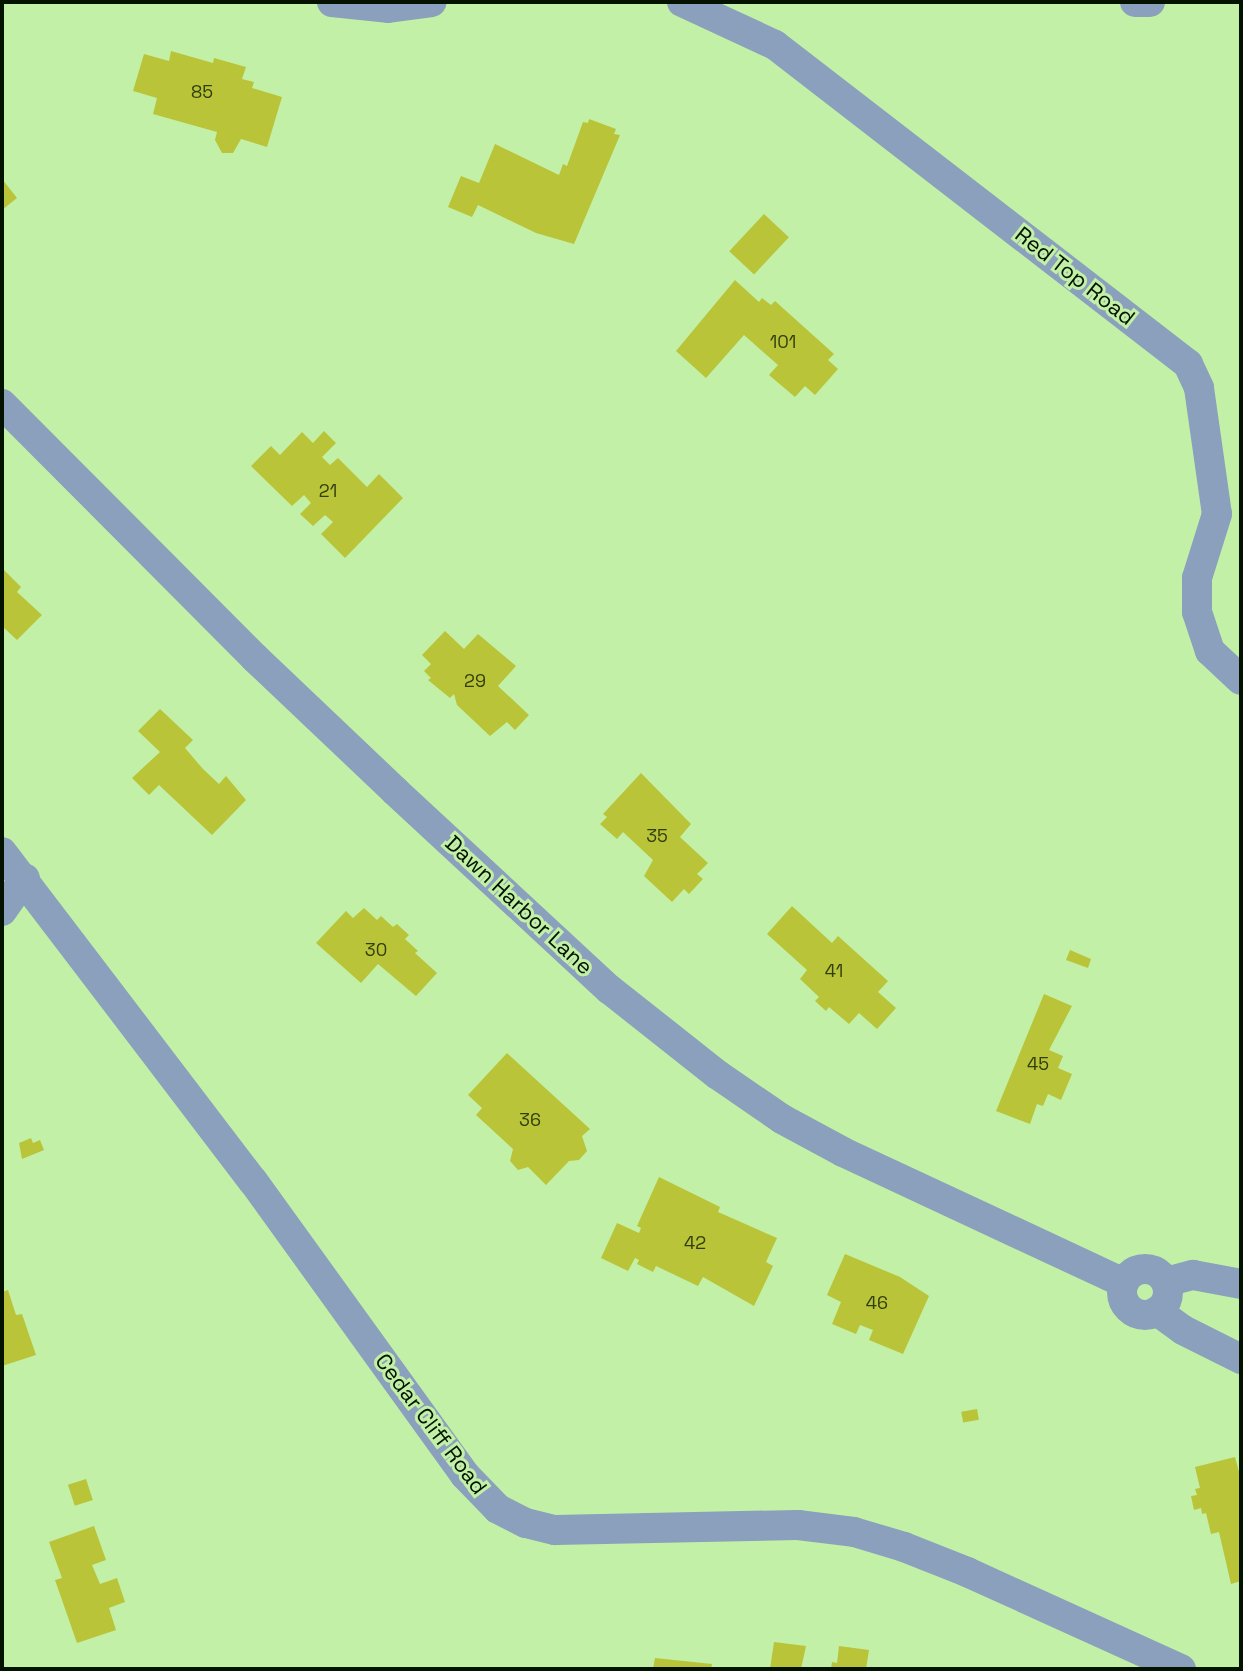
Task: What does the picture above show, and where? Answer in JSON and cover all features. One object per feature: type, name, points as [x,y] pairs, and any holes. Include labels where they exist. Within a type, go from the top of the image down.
[{"type":"street","points":[[332,2],[388,8],[432,2]]},
{"type":"street","name":"Red Top Road","points":[[682,2],[775,45],[1188,364],[1199,388],[1217,514],[1197,578],[1197,612],[1210,651],[1241,680]]},
{"type":"street","points":[[1135,2],[1150,2]]},
{"type":"street","name":"Dawn Harbor Lane","points":[[2,404],[222,626],[395,791],[609,989],[718,1075],[782,1119],[843,1152],[1124,1283],[1123,1297],[1131,1310],[1145,1315],[1161,1296]]},
{"type":"street","name":"Cedar Cliff Road","points":[[2,852],[25,878],[168,1073],[253,1181],[465,1475],[498,1509],[526,1523],[555,1530],[798,1525],[854,1532],[904,1547],[967,1572],[1181,1669]]},
{"type":"street","points":[[2,911],[25,878]]},
{"type":"street","points":[[1241,1284],[1201,1275],[1161,1296],[1183,1330],[1241,1359]]},
{"type":"building","points":[[171,51],[213,63],[214,58],[246,67],[242,79],[254,82],[252,88],[282,97],[267,147],[241,139],[233,153],[222,153],[215,140],[217,132],[153,114],[157,98],[133,91],[144,54],[169,61]]},
{"type":"building","points":[[589,119],[616,129],[614,134],[620,135],[574,244],[536,233],[478,205],[472,217],[448,207],[461,176],[479,183],[495,144],[559,175],[563,164],[567,166],[583,122],[588,123]]},
{"type":"building","points":[[2,179],[17,198],[2,210]]},
{"type":"building","points":[[764,214],[789,237],[754,274],[729,251]]},
{"type":"building","points":[[735,280],[759,302],[762,298],[771,305],[775,301],[834,354],[828,360],[838,369],[815,395],[805,386],[795,397],[769,375],[778,365],[744,335],[706,378],[676,351]]},
{"type":"building","points":[[324,431],[336,443],[322,457],[330,465],[338,458],[367,487],[379,474],[403,498],[345,558],[321,534],[333,522],[325,515],[313,526],[300,514],[311,503],[304,495],[292,506],[251,466],[271,446],[280,455],[302,432],[313,443]]},
{"type":"building","points":[[2,568],[21,587],[17,592],[42,615],[17,640],[2,626]]},
{"type":"building","points":[[445,631],[464,649],[478,634],[516,666],[498,686],[529,715],[515,730],[507,722],[490,736],[457,705],[454,694],[450,698],[428,680],[431,678],[424,671],[431,664],[422,655]]},
{"type":"building","points":[[160,709],[193,740],[185,748],[203,769],[219,784],[226,776],[246,800],[212,835],[159,785],[149,795],[132,778],[160,752],[138,731]]},
{"type":"building","points":[[641,773],[691,824],[680,837],[708,863],[697,874],[703,879],[689,894],[684,889],[672,902],[644,876],[653,860],[623,832],[617,839],[600,824],[607,817],[603,814]]},
{"type":"building","points":[[792,906],[832,943],[838,936],[888,981],[878,992],[896,1008],[877,1029],[859,1013],[849,1024],[829,1007],[826,1011],[815,1001],[819,997],[800,979],[807,970],[767,934]]},
{"type":"building","points":[[364,908],[377,920],[381,916],[393,927],[397,924],[409,935],[405,939],[418,951],[415,953],[437,973],[416,996],[378,964],[361,983],[316,943],[346,911],[353,918]]},
{"type":"building","points":[[1070,950],[1091,959],[1088,968],[1066,960]]},
{"type":"building","points":[[1044,994],[1072,1006],[1049,1050],[1063,1056],[1058,1068],[1072,1074],[1061,1100],[1048,1094],[1043,1106],[1037,1104],[1030,1124],[996,1111]]},
{"type":"building","points":[[507,1053],[590,1129],[582,1136],[587,1151],[579,1160],[569,1161],[546,1185],[528,1167],[518,1170],[510,1161],[513,1149],[476,1115],[482,1108],[468,1095]]},
{"type":"building","points":[[31,1138],[33,1143],[40,1140],[44,1150],[22,1159],[19,1143]]},
{"type":"building","points":[[659,1177],[720,1207],[718,1212],[777,1238],[766,1262],[773,1266],[754,1306],[703,1277],[698,1286],[656,1266],[653,1272],[637,1264],[639,1260],[635,1258],[628,1271],[601,1258],[617,1223],[639,1233],[641,1228],[637,1226]]},
{"type":"building","points":[[845,1254],[900,1277],[929,1296],[903,1354],[869,1340],[873,1330],[860,1325],[856,1334],[832,1324],[841,1302],[827,1295]]},
{"type":"building","points":[[8,1290],[16,1315],[22,1314],[36,1355],[2,1366],[2,1292]]},
{"type":"building","points":[[977,1409],[979,1420],[963,1423],[961,1412]]},
{"type":"building","points":[[1235,1457],[1241,1479],[1241,1581],[1231,1584],[1219,1532],[1211,1534],[1206,1513],[1202,1514],[1201,1508],[1194,1510],[1191,1496],[1197,1495],[1195,1489],[1200,1488],[1195,1467]]},
{"type":"building","points":[[86,1479],[93,1500],[75,1506],[68,1485]]},
{"type":"building","points":[[94,1526],[106,1560],[92,1565],[100,1584],[117,1578],[125,1602],[109,1608],[116,1630],[77,1643],[55,1580],[62,1578],[49,1542]]},
{"type":"building","points":[[774,1642],[806,1646],[801,1669],[770,1669]]},
{"type":"building","points":[[839,1646],[869,1650],[866,1669],[831,1669],[832,1662],[837,1663]]},
{"type":"building","points":[[655,1658],[712,1664],[711,1669],[653,1669]]}]
